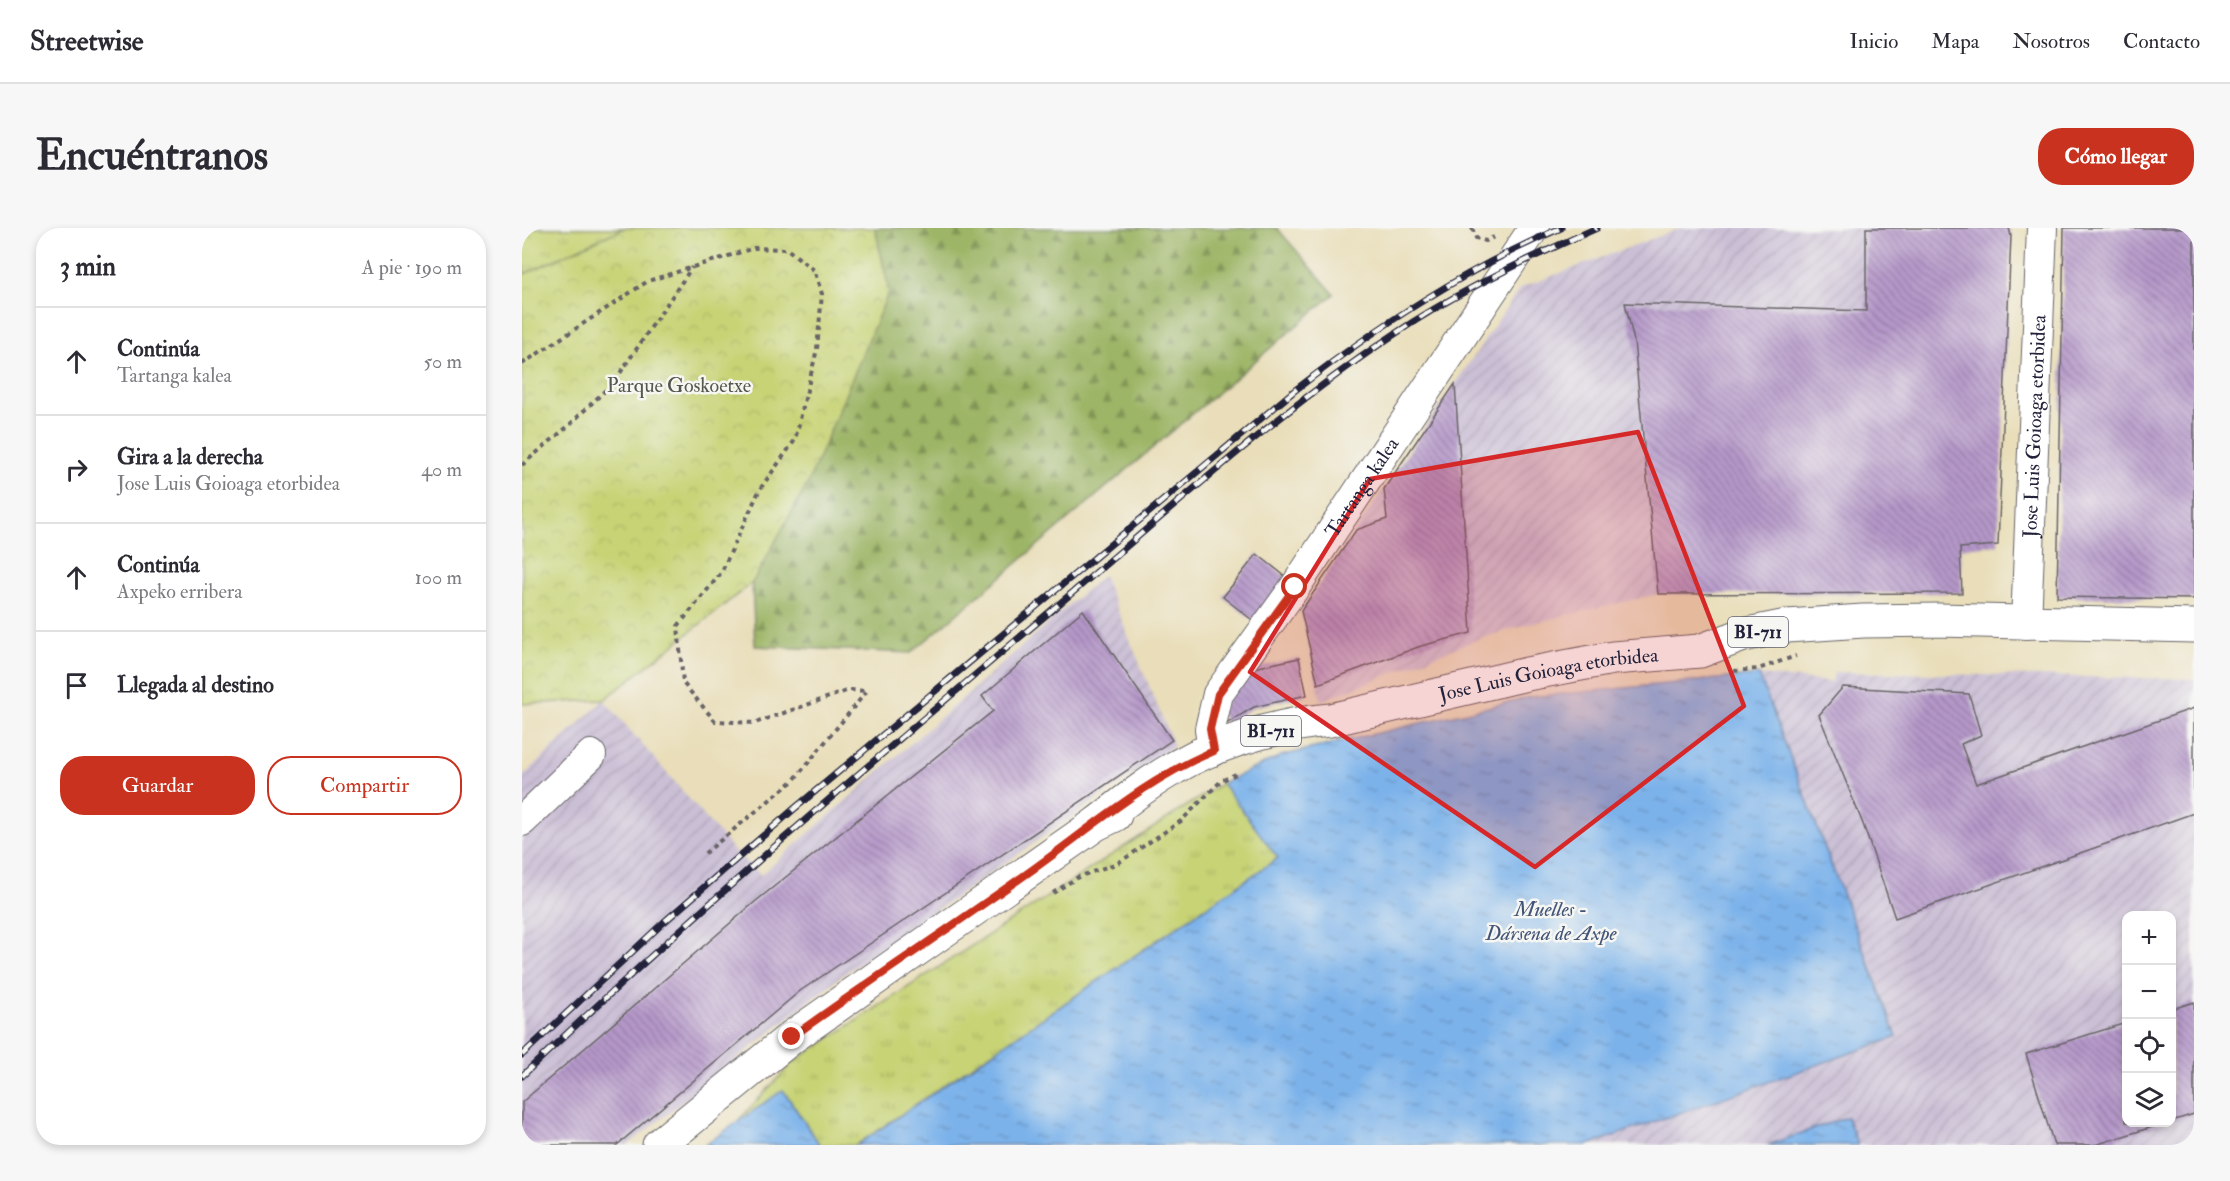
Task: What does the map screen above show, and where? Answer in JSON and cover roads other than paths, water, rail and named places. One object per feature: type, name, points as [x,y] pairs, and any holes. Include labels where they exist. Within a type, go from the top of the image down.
[{"type":"main road","name":"Jose Luis Goioaga etorbidea","points":[[1096,824],[1136,793],[1177,766],[1292,725],[1330,720],[1527,674],[1613,658],[1700,651],[1743,635],[1787,626],[1863,621],[2194,626]]},
{"type":"main road","name":"BI-711","points":[[658,1145],[792,1037],[1096,824],[1228,763],[1330,720]]},
{"type":"street","name":"Tartanga kalea","points":[[1214,751],[1210,729],[1218,694],[1295,587],[1534,228]]},
{"type":"street","name":"Jose Luis Goioaga etorbidea","points":[[2026,624],[2042,228]]},
{"type":"street","points":[[522,821],[591,755]]},
{"type":"water","name":"Muelles - Dársena de Axpe","points":[[1759,675],[1897,1037],[1588,1145],[857,1145],[1278,858],[1222,783],[1281,756],[1530,697]]},
{"type":"water","points":[[783,1090],[820,1145],[705,1145]]},
{"type":"water","points":[[1847,1117],[1858,1145],[1768,1145]]},
{"type":"railway","points":[[522,1055],[664,922],[794,809],[1294,391],[1358,344],[1423,301],[1490,262],[1561,228]]},
{"type":"railway","points":[[522,1076],[650,957],[781,841],[1270,426],[1364,355],[1435,308],[1503,272],[1597,228]]},
{"type":"park label","name":"Parque Goskoetxe","points":[[679,385]]}]
